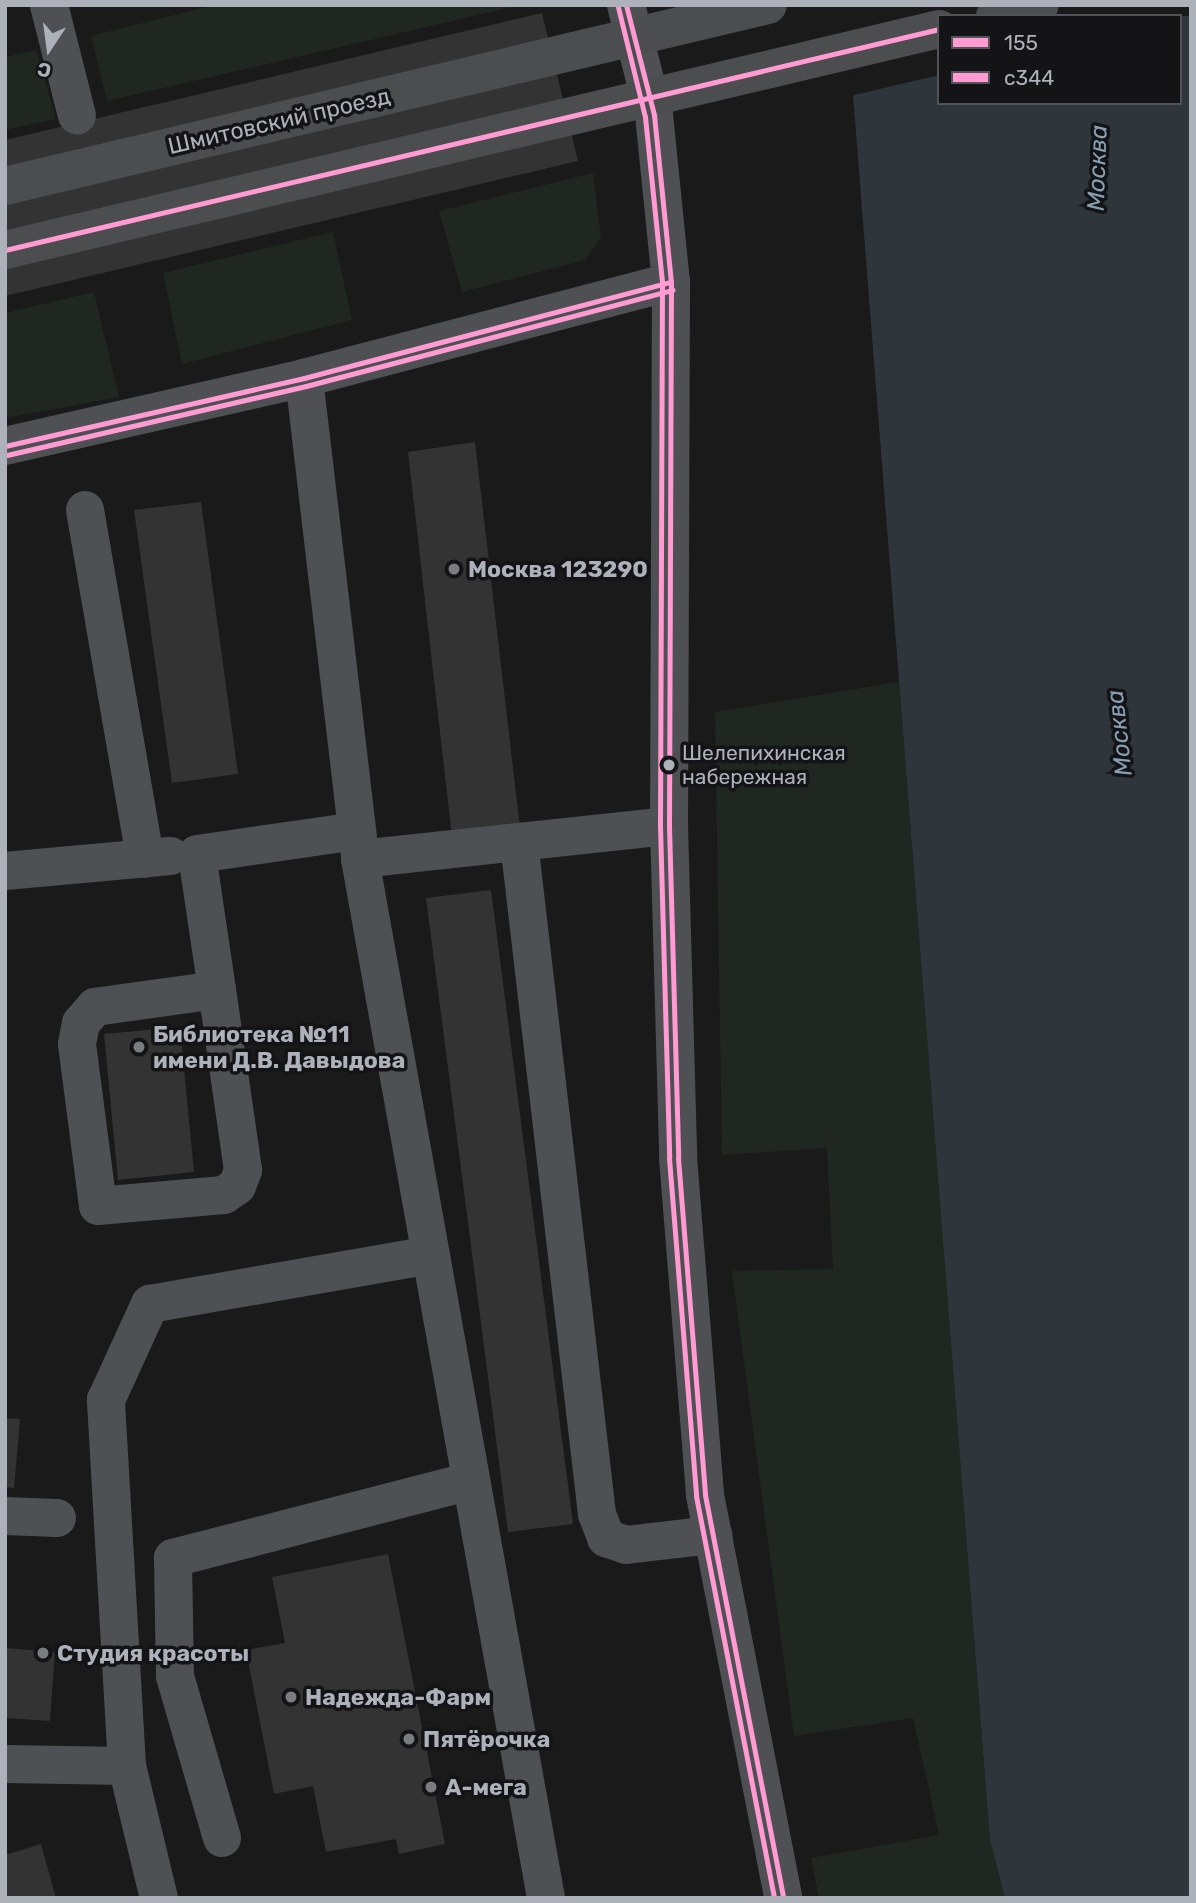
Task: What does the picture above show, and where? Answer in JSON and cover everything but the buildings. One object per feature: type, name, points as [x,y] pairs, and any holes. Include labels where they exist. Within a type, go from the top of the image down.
[{"type":"main road","name":"Шмитовский проезд","points":[[5,186],[768,5]]},
{"type":"main road","points":[[1003,14],[1040,5]]},
{"type":"main road","points":[[5,250],[937,29]]},
{"type":"street","points":[[49,5],[77,116]]},
{"type":"street","points":[[626,5],[654,115],[671,282],[669,826],[678,1158],[713,1535],[783,1898]]},
{"type":"street","points":[[5,446],[304,378],[671,282]]},
{"type":"street","points":[[304,378],[358,845],[546,1898]]},
{"type":"street","points":[[85,510],[145,859]]},
{"type":"street","points":[[5,871],[197,854],[358,845],[519,842],[669,826]]},
{"type":"street","points":[[519,842],[597,1514],[606,1538],[626,1545],[713,1535]]},
{"type":"street","points":[[197,854],[217,990],[243,1170],[237,1186],[224,1195],[98,1206],[77,1044],[82,1023],[96,1007],[217,990]]},
{"type":"street","points":[[159,1898],[127,1766],[106,1400],[150,1304],[430,1255]]},
{"type":"street","points":[[222,1838],[175,1676],[173,1558],[471,1481]]},
{"type":"street","points":[[5,1516],[57,1518]]},
{"type":"street","points":[[5,1764],[127,1766]]},
{"type":"shaded area","points":[[214,5],[521,5],[107,101],[91,36]]},
{"type":"shaded area","points":[[36,50],[56,119],[5,130],[5,57]]},
{"type":"shaded area","points":[[593,173],[601,238],[585,260],[462,292],[439,211]]},
{"type":"shaded area","points":[[333,232],[352,320],[182,364],[163,273]]},
{"type":"shaded area","points":[[94,292],[119,397],[5,418],[5,313]]},
{"type":"shaded area","points":[[899,682],[990,1840],[1005,1898],[819,1898],[811,1858],[939,1835],[913,1718],[794,1736],[732,1271],[833,1269],[827,1148],[722,1155],[715,712]]},
{"type":"water","name":"Москва","points":[[846,5],[1191,5],[1191,1898],[1005,1898],[990,1840]]},
{"type":"pier","points":[[843,5],[1191,5],[1191,16],[937,14],[937,75],[850,96]]},
{"type":"transit line","name":"155","points":[[626,5],[654,115],[671,282],[669,826],[678,1158],[705,1495],[783,1898]]},
{"type":"transit line","name":"с344","points":[[618,7],[645,117],[662,282],[660,826],[669,1158],[696,1496],[774,1898]]},
{"type":"transit line","name":"155","points":[[5,250],[937,29]]},
{"type":"transit line","name":"155","points":[[5,446],[304,378],[671,282]]},
{"type":"transit line","name":"с344","points":[[7,455],[306,386],[673,290]]},
{"type":"place","name":"Москва 123290","points":[[454,569]]},
{"type":"place","name":"Шелепихинская набережная","points":[[669,765]]},
{"type":"place","name":"Библиотека №11 имени Д.В. Давыдова","points":[[139,1047]]},
{"type":"place","name":"Студия красоты","points":[[43,1653]]},
{"type":"place","name":"Надежда-Фарм","points":[[291,1697]]},
{"type":"place","name":"Пятёрочка","points":[[409,1739]]},
{"type":"place","name":"А-мега","points":[[431,1787]]}]
